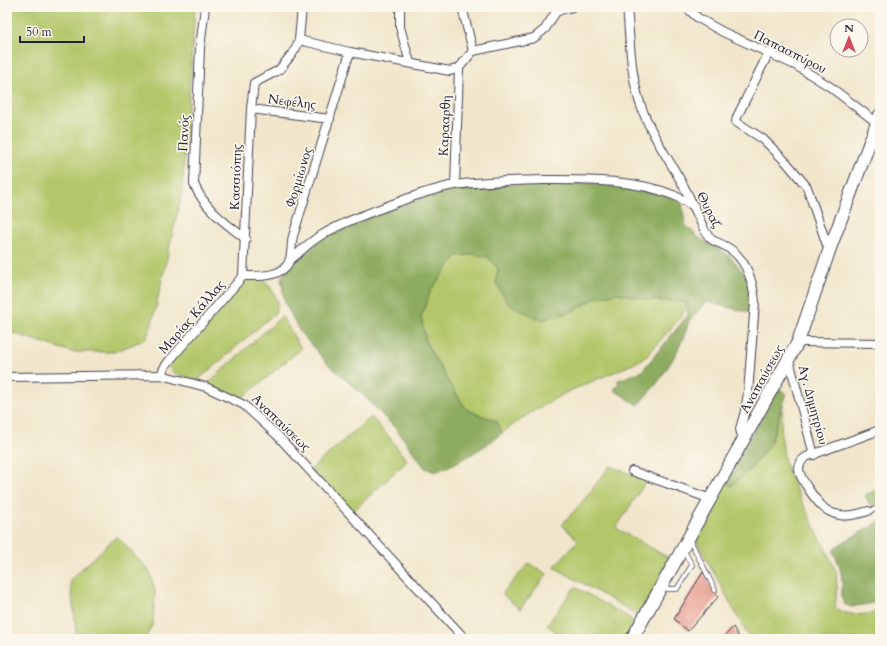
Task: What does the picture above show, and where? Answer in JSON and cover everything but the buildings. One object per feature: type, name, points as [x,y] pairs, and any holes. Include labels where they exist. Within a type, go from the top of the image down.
[{"type":"street","name":"Πανός","points":[[205,7],[200,56],[194,184],[197,191],[208,206],[246,239]]},
{"type":"street","points":[[302,7],[299,40],[350,52],[450,71],[459,68],[474,52],[534,38],[545,29],[556,12],[572,7]]},
{"type":"street","points":[[400,7],[400,27],[410,63]]},
{"type":"street","points":[[462,7],[474,52]]},
{"type":"street","name":"Θυραζ","points":[[627,7],[631,62],[639,100],[645,117],[694,206],[705,230],[712,241],[728,248],[737,256],[751,278],[754,289],[755,302],[748,393],[740,429],[744,440]]},
{"type":"street","name":"Παπασπύρου","points":[[686,7],[698,18],[768,54],[795,65],[829,86],[879,121]]},
{"type":"street","name":"Κασσιόπης","points":[[243,276],[253,86],[256,81],[279,70],[292,54],[299,40]]},
{"type":"street","name":"Φορμίωνος","points":[[289,262],[293,236],[350,52]]},
{"type":"street","points":[[768,54],[737,117],[736,122],[763,139],[787,163],[807,187],[829,251]]},
{"type":"street","name":"Καρααρθη","points":[[455,185],[459,68]]},
{"type":"street","name":"Νεφέλης","points":[[251,109],[330,119]]},
{"type":"street","name":"Αναπαύσεως","points":[[632,639],[798,342],[829,251],[879,121]]},
{"type":"street","points":[[243,276],[264,276],[276,274],[320,236],[351,220],[406,200],[455,185],[486,182],[606,181],[639,185],[674,195],[694,206]]},
{"type":"street","name":"Μαρίας Κάλλας","points":[[161,375],[169,361],[243,276]]},
{"type":"street","points":[[798,342],[880,343]]},
{"type":"street","name":"Αγ. Δημητρίου","points":[[789,360],[814,455]]},
{"type":"street","name":"Αναπαύσεως","points":[[7,377],[161,375],[206,388],[244,405],[278,436],[465,639]]},
{"type":"street","points":[[868,512],[850,516],[839,515],[828,511],[821,505],[799,470],[802,460],[880,430]]},
{"type":"street","points":[[632,471],[711,499]]},
{"type":"lane","points":[[868,512],[880,508]]},
{"type":"lane","points":[[686,543],[716,590]]},
{"type":"green space","points":[[7,7],[195,7],[182,192],[152,324],[146,339],[114,352],[72,352],[7,331]]},
{"type":"green space","points":[[587,183],[647,191],[682,202],[685,224],[699,238],[730,256],[746,276],[751,292],[752,313],[706,302],[689,321],[683,339],[673,359],[658,382],[638,405],[614,390],[619,383],[617,381],[642,371],[688,315],[687,302],[649,300],[618,293],[597,297],[573,311],[542,320],[508,304],[496,283],[498,269],[488,257],[475,254],[457,256],[431,290],[421,317],[427,345],[467,410],[497,421],[502,433],[462,460],[435,472],[425,468],[397,430],[363,395],[327,363],[300,332],[285,303],[281,278],[291,266],[320,239],[369,217],[442,191],[483,185]]},
{"type":"green space","points":[[475,254],[488,257],[498,269],[496,283],[573,311],[597,297],[618,293],[649,300],[687,302],[685,310],[646,357],[565,393],[527,415],[502,433],[497,421],[467,410],[427,345],[421,317],[431,290],[457,256]]},
{"type":"green space","points":[[247,279],[257,279],[265,282],[271,288],[278,302],[275,313],[197,381],[174,373],[169,368],[170,362],[240,284]]},
{"type":"green space","points":[[282,316],[301,349],[242,398],[207,384]]},
{"type":"green space","points":[[778,387],[786,394],[771,442],[753,467],[731,486],[725,481]]},
{"type":"green space","points":[[783,404],[781,433],[785,464],[795,488],[836,572],[837,589],[835,608],[851,614],[880,612],[880,639],[750,639],[694,537],[725,481],[731,486],[771,442]]},
{"type":"green space","points":[[371,417],[389,437],[407,461],[351,513],[311,469]]},
{"type":"green space","points":[[610,466],[647,480],[616,528],[669,558],[649,599],[638,615],[554,567],[578,540],[562,525]]},
{"type":"green space","points":[[880,488],[880,504],[870,506],[865,495]]},
{"type":"green space","points":[[880,521],[880,602],[851,607],[844,604],[843,601],[839,565],[833,551],[837,546]]},
{"type":"green space","points":[[117,536],[150,572],[155,592],[153,624],[145,639],[77,639],[70,580]]},
{"type":"green space","points":[[529,563],[547,574],[520,609],[502,594]]},
{"type":"green space","points":[[575,587],[631,619],[633,625],[627,639],[565,639],[547,625]]}]
